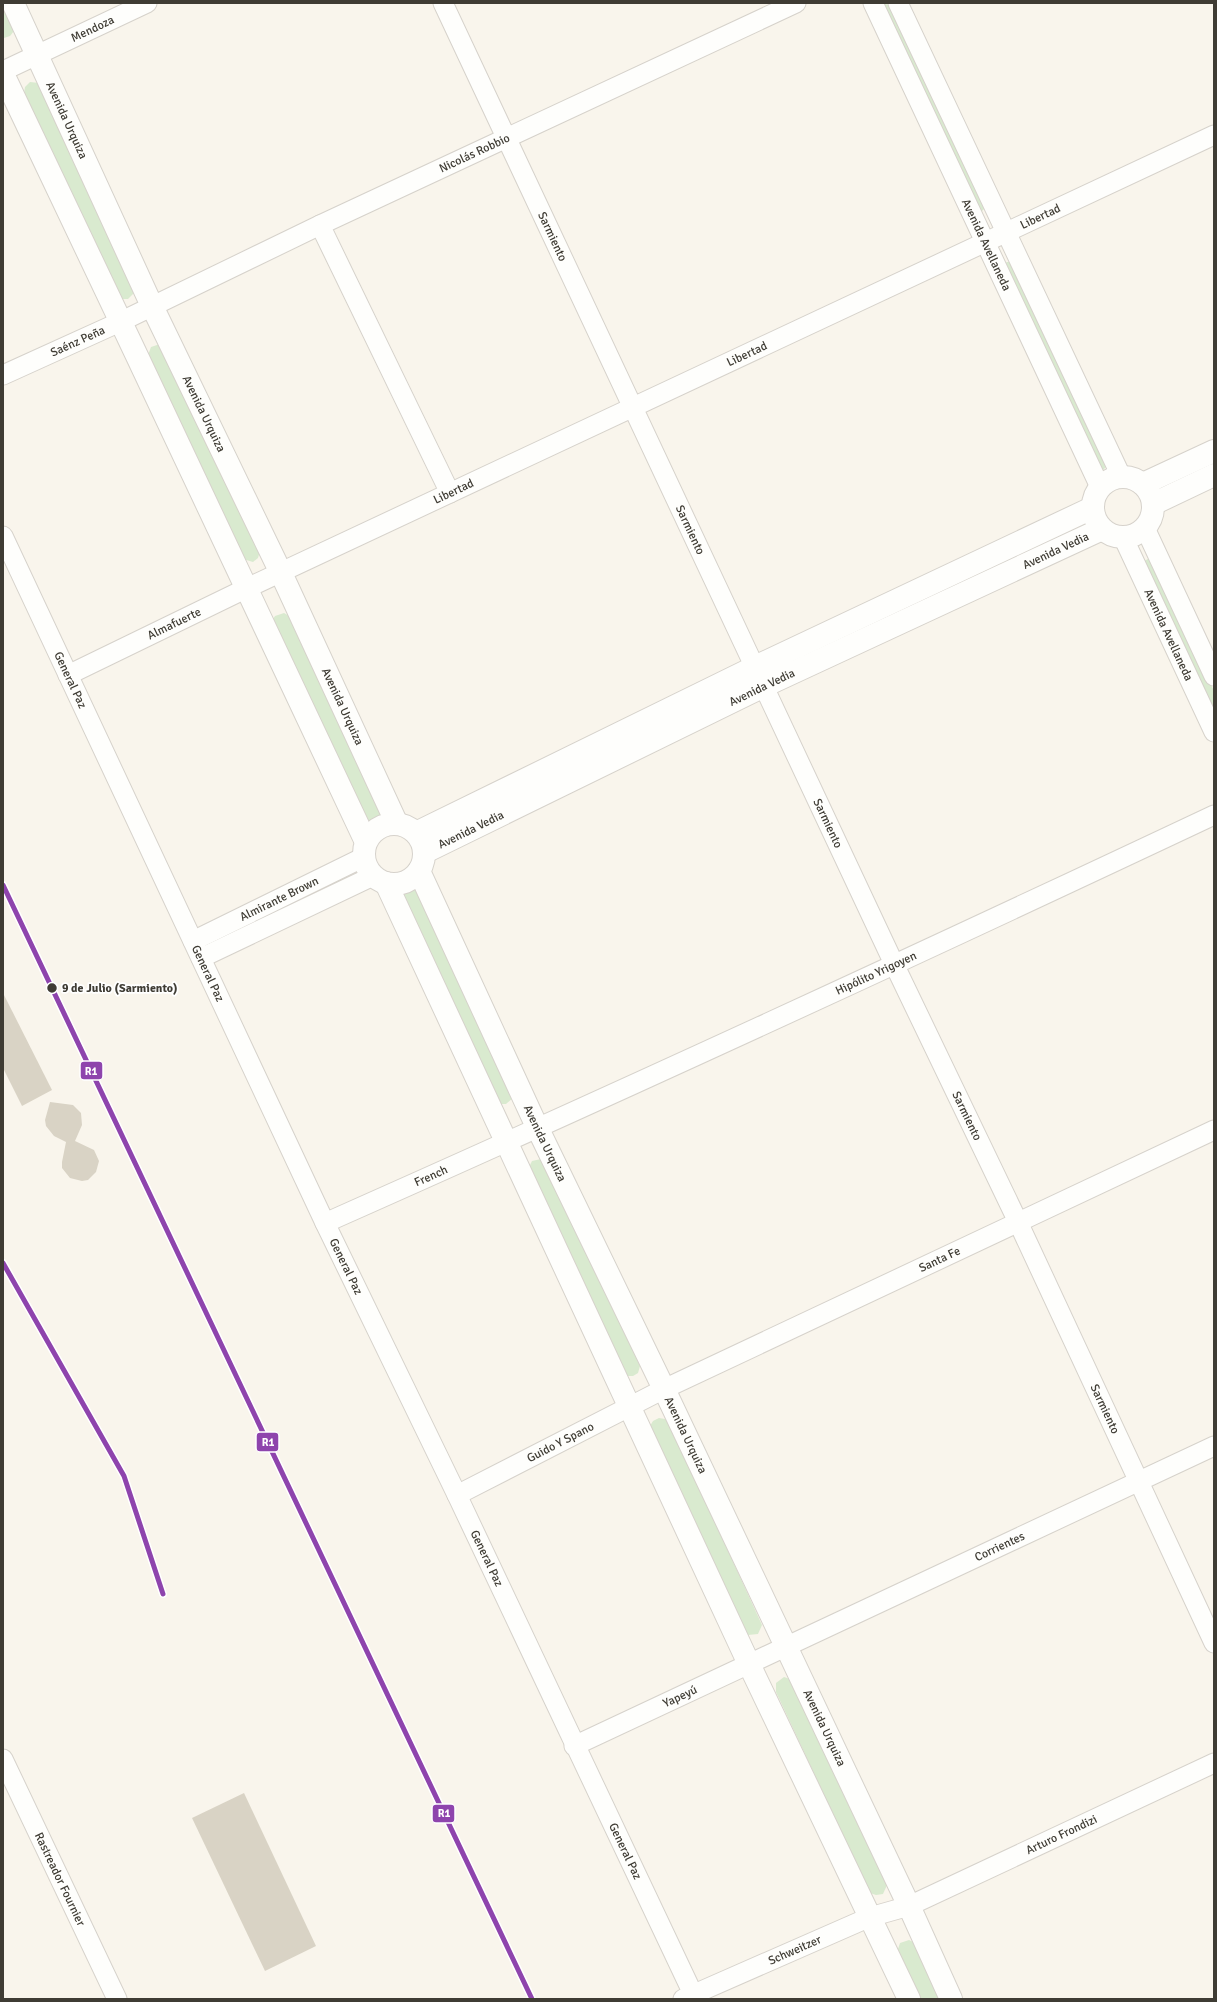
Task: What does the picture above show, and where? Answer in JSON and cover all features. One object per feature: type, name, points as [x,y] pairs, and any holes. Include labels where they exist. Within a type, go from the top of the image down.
[{"type":"main road","name":"Avenida Urquiza","points":[[13,3],[152,306],[281,573],[397,824]]},
{"type":"main road","points":[[3,72],[122,321],[372,865],[507,1143],[749,1664],[909,1999]]},
{"type":"main road","points":[[1143,484],[1214,451]]},
{"type":"main road","points":[[1153,504],[1214,475]]},
{"type":"main road","points":[[1121,476],[1136,479],[1143,484],[1151,496],[1153,504],[1151,517],[1145,528],[1138,533],[1123,537],[1112,535],[1102,529],[1094,516],[1092,508],[1095,493],[1100,487],[1109,480],[1121,476]]},
{"type":"main road","name":"Avenida Vedia","points":[[420,852],[1092,508]]},
{"type":"main road","name":"Avenida Vedia","points":[[760,677],[1102,529]]},
{"type":"main road","points":[[384,825],[405,825],[420,852],[414,878],[406,883],[396,884],[372,865],[376,830],[384,825]]},
{"type":"main road","name":"Avenida Urquiza","points":[[420,852],[538,1129],[664,1389],[909,1906],[951,1999]]},
{"type":"street","name":"Mendoza","points":[[3,72],[37,54],[147,3]]},
{"type":"street","name":"Sarmiento","points":[[443,3],[895,966],[1018,1222],[1214,1644]]},
{"type":"street","name":"Nicolás Robbio","points":[[152,306],[320,224],[796,3]]},
{"type":"street","name":"Avenida Avellaneda","points":[[873,3],[1100,487]]},
{"type":"street","name":"Avenida Avellaneda","points":[[898,3],[1121,476]]},
{"type":"street","name":"Libertad","points":[[281,573],[1214,135]]},
{"type":"street","points":[[320,224],[450,493]]},
{"type":"street","name":"Saénz Peña","points":[[3,375],[152,306]]},
{"type":"street","name":"Avenida Avellaneda","points":[[1145,528],[1214,676]]},
{"type":"street","name":"General Paz","points":[[3,536],[325,1223],[457,1495],[574,1746],[688,1997]]},
{"type":"street","name":"Avenida Avellaneda","points":[[1123,537],[1214,732]]},
{"type":"street","name":"Almafuerte","points":[[68,675],[281,573]]},
{"type":"street","name":"Hipólito Yrigoyen","points":[[538,1129],[895,966],[1214,815]]},
{"type":"street","name":"Almirante Brown","points":[[197,950],[372,865]]},
{"type":"street","name":"French","points":[[325,1223],[538,1129]]},
{"type":"street","name":"Santa Fe","points":[[664,1389],[1214,1130]]},
{"type":"street","name":"Guido Y Spano","points":[[457,1495],[664,1389]]},
{"type":"street","name":"Corrientes","points":[[785,1647],[1214,1446]]},
{"type":"street","name":"Yapeyú","points":[[574,1746],[785,1647]]},
{"type":"street","name":"Rastreador Fournier","points":[[3,1759],[117,1999]]},
{"type":"street","name":"Arturo Frondizi","points":[[909,1906],[1214,1763]]},
{"type":"street","name":"Schweitzer","points":[[688,1997],[870,1917],[909,1906]]},
{"type":"green space","points":[[3,3],[14,31],[10,36],[4,38]]},
{"type":"green space","points":[[884,5],[890,5],[985,208],[981,212]]},
{"type":"green space","points":[[30,82],[39,83],[135,292],[128,299],[121,299],[24,93],[25,87]]},
{"type":"green space","points":[[1007,262],[1012,262],[1107,466],[1103,470],[1101,470],[1004,264]]},
{"type":"green space","points":[[160,344],[260,551],[258,558],[253,562],[243,559],[148,355],[151,347]]},
{"type":"green space","points":[[1150,558],[1153,560],[1214,691],[1214,717],[1144,561]]},
{"type":"green space","points":[[284,613],[289,616],[383,820],[382,825],[377,830],[372,831],[272,621],[275,616]]},
{"type":"green space","points":[[346,876],[348,879],[216,944],[214,940]]},
{"type":"green space","points":[[408,887],[417,888],[513,1098],[506,1104],[500,1104],[402,895]]},
{"type":"green space","points":[[541,1159],[548,1165],[640,1366],[638,1373],[633,1376],[626,1376],[529,1167],[532,1161]]},
{"type":"green space","points":[[659,1418],[665,1419],[670,1424],[762,1625],[758,1634],[748,1635],[650,1426],[653,1421]]},
{"type":"green space","points":[[784,1677],[790,1679],[794,1683],[887,1885],[883,1894],[876,1895],[870,1893],[776,1692],[776,1683]]},
{"type":"green space","points":[[909,1940],[915,1943],[941,1999],[919,1999],[897,1952],[900,1943]]},
{"type":"building","points":[[3,993],[52,1090],[22,1106],[3,1068]]},
{"type":"building","points":[[50,1102],[73,1105],[81,1113],[82,1125],[75,1141],[94,1150],[99,1161],[96,1172],[88,1180],[82,1181],[70,1178],[62,1168],[66,1142],[54,1136],[46,1126],[45,1120]]},
{"type":"building","points":[[244,1793],[316,1946],[265,1971],[192,1818]]},
{"type":"transit line","name":"R1","points":[[3,885],[532,1999]]},
{"type":"transit line","name":"R1","points":[[3,1263],[124,1476],[163,1594]]},
{"type":"place","name":"9 de Julio (Sarmiento)","points":[[52,988]]}]
